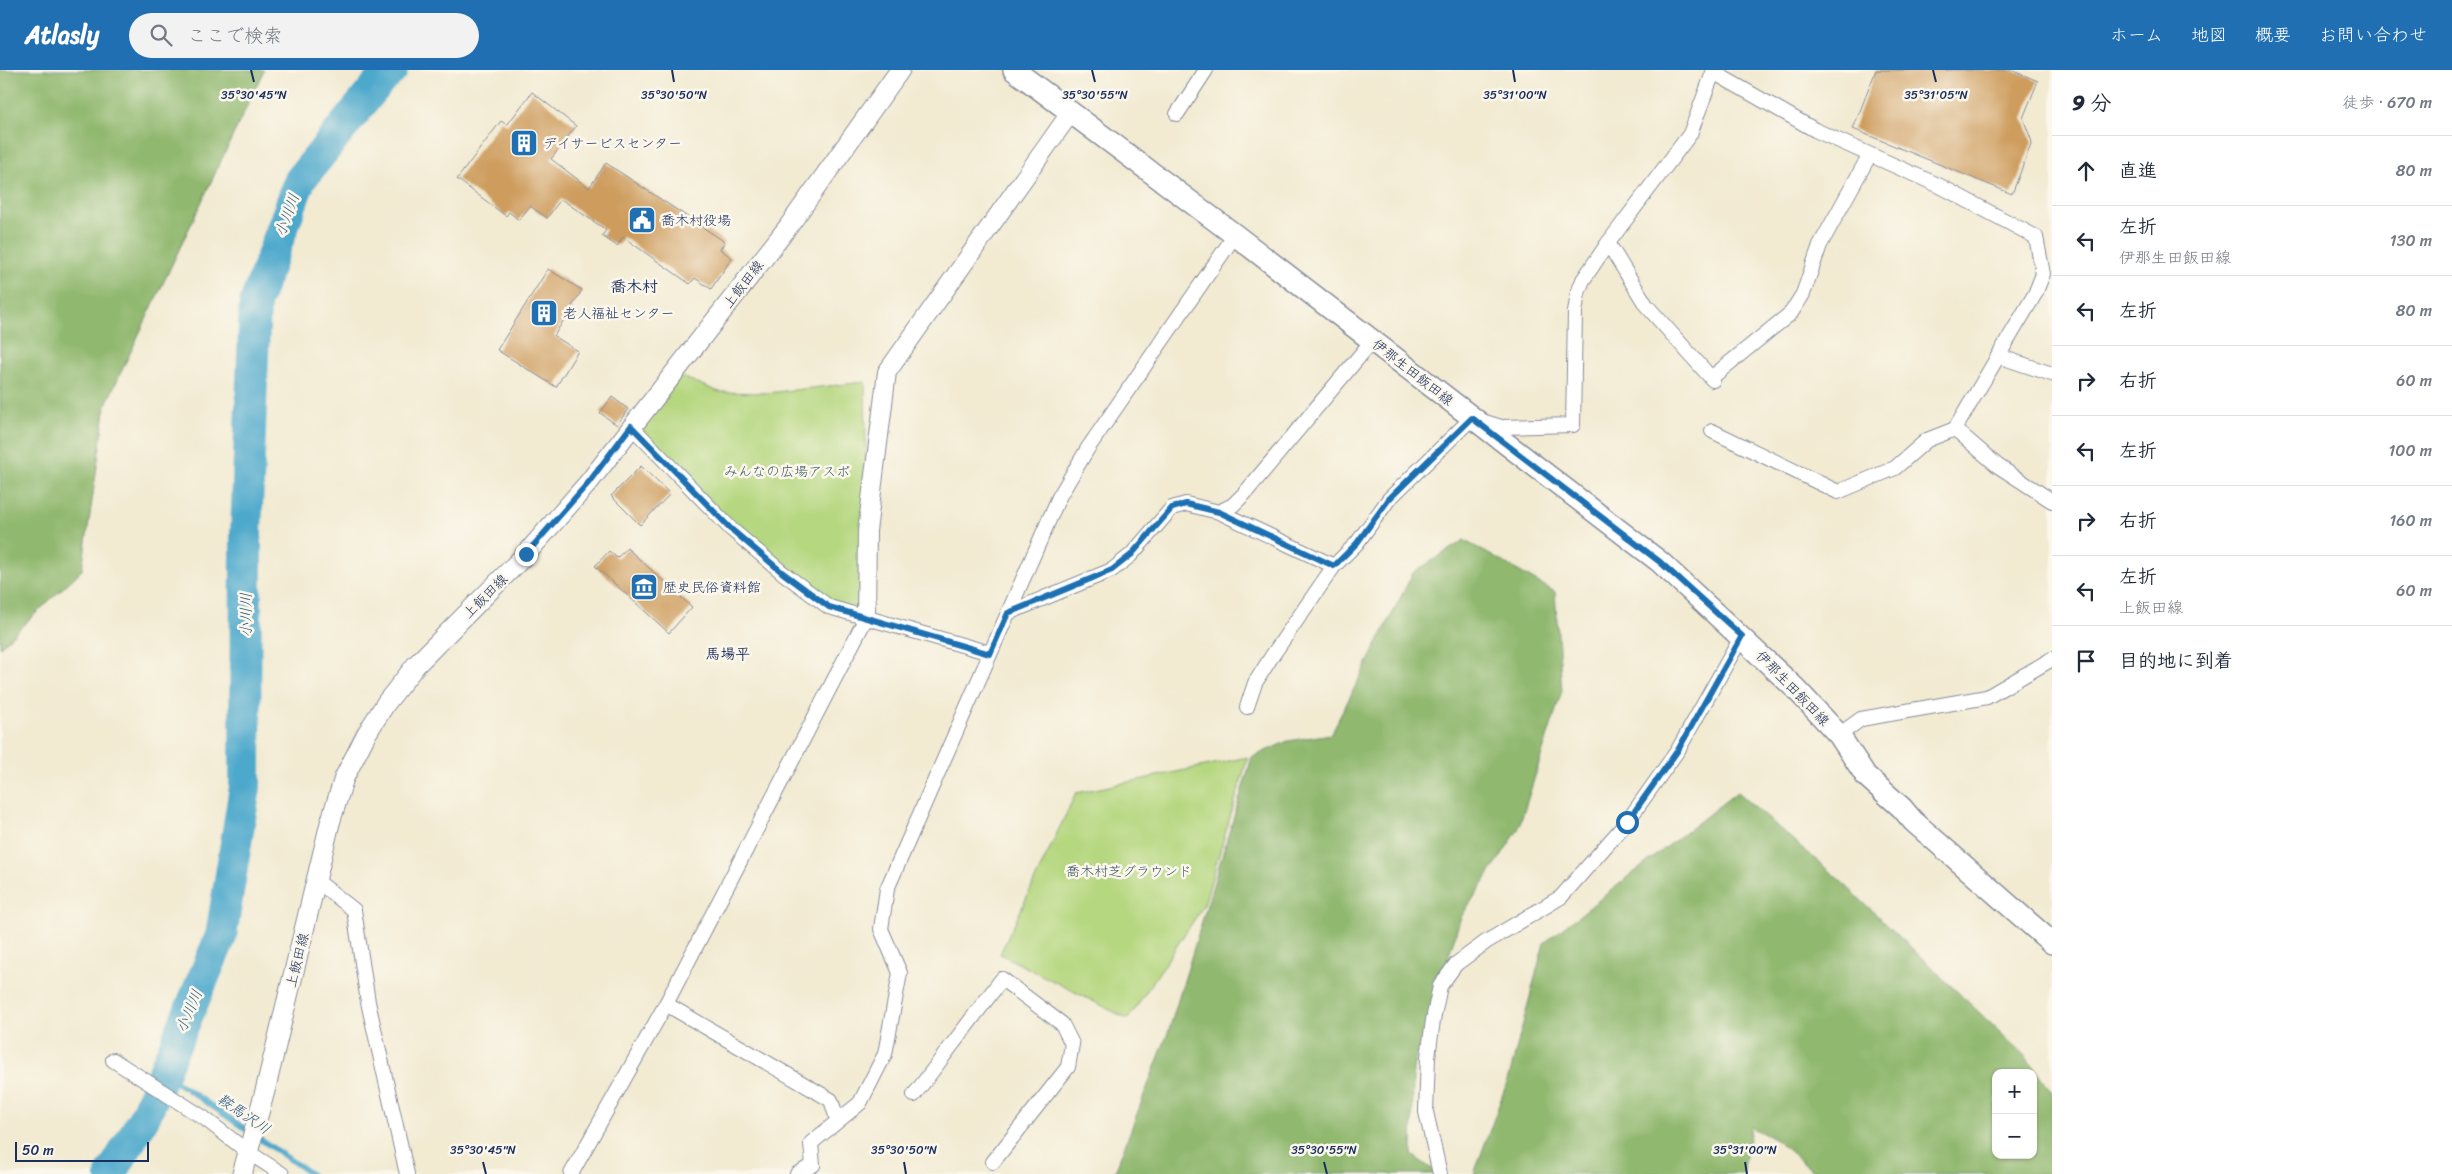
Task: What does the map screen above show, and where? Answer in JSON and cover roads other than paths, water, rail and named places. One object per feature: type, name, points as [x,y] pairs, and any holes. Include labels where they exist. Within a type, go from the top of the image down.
[{"type":"main road","name":"上飯田線","points":[[242,1174],[261,1108],[330,823],[344,778],[367,733],[386,703],[416,665],[526,554],[589,482],[788,227],[900,70]]},
{"type":"main road","name":"伊那生田飯田線","points":[[1014,70],[1373,340],[1660,562],[1742,636],[1795,688],[1839,736],[1866,776],[1902,808],[1913,821],[2052,943]]},
{"type":"street","points":[[1177,114],[1206,70]]},
{"type":"street","points":[[1247,707],[1255,683],[1334,566],[1357,543],[1389,499],[1472,418],[1501,427],[1573,425],[1575,312],[1583,280],[1608,243],[1690,134],[1713,71],[1815,130],[1869,156],[1940,186],[2036,238],[2042,274],[2035,294],[1955,429],[1927,440],[1895,468],[1838,492],[1712,432]]},
{"type":"street","points":[[571,1174],[666,1004],[866,618],[867,531],[887,372],[1071,112]]},
{"type":"street","points":[[1608,243],[1646,305],[1712,379],[1791,313],[1803,294],[1820,245],[1869,156]]},
{"type":"street","points":[[796,1174],[813,1166],[810,1143],[837,1119],[860,1103],[885,1054],[900,973],[881,929],[886,889],[1059,497],[1083,456],[1235,235]]},
{"type":"street","points":[[1219,512],[1233,505],[1245,493],[1373,340]]},
{"type":"street","points":[[1998,356],[2052,374]]},
{"type":"street","points":[[631,426],[731,529],[783,573],[829,607],[990,654]]},
{"type":"street","points":[[1955,429],[1998,466],[2052,501]]},
{"type":"street","points":[[1008,613],[1112,570],[1131,555],[1172,508],[1186,504],[1219,512],[1334,566]]},
{"type":"street","points":[[1440,1174],[1426,1112],[1428,1057],[1440,986],[1456,964],[1486,942],[1561,897],[1621,830],[1678,750],[1742,636]]},
{"type":"street","points":[[1839,736],[1861,719],[1987,697],[2052,659]]},
{"type":"street","points":[[317,881],[354,910],[368,1002],[407,1174]]},
{"type":"street","points":[[914,1095],[1002,979],[1062,1024],[1072,1044],[1068,1067],[993,1162]]},
{"type":"street","points":[[666,1004],[831,1100],[837,1119]]},
{"type":"street","points":[[118,1062],[249,1148],[282,1174]]},
{"type":"waterway","name":"小川川","points":[[111,1174],[145,1116],[221,936],[245,787],[246,533],[255,303],[300,180],[380,81],[392,70]]},
{"type":"waterway","name":"鞍馬沢川","points":[[163,1075],[184,1087],[311,1174]]},
{"type":"place","name":"デイサービスセンター","points":[[524,143]]},
{"type":"place","name":"喬木村役場","points":[[642,220]]},
{"type":"place","name":"老人福祉センター","points":[[544,313]]},
{"type":"place","name":"歴史民俗資料館","points":[[644,587]]},
{"type":"district","name":"喬木村","points":[[634,286]]},
{"type":"district","name":"馬場平","points":[[728,654]]},
{"type":"park label","name":"みんなの広場アスボ","points":[[787,471]]},
{"type":"park label","name":"喬木村芝グラウンド","points":[[1129,871]]}]
